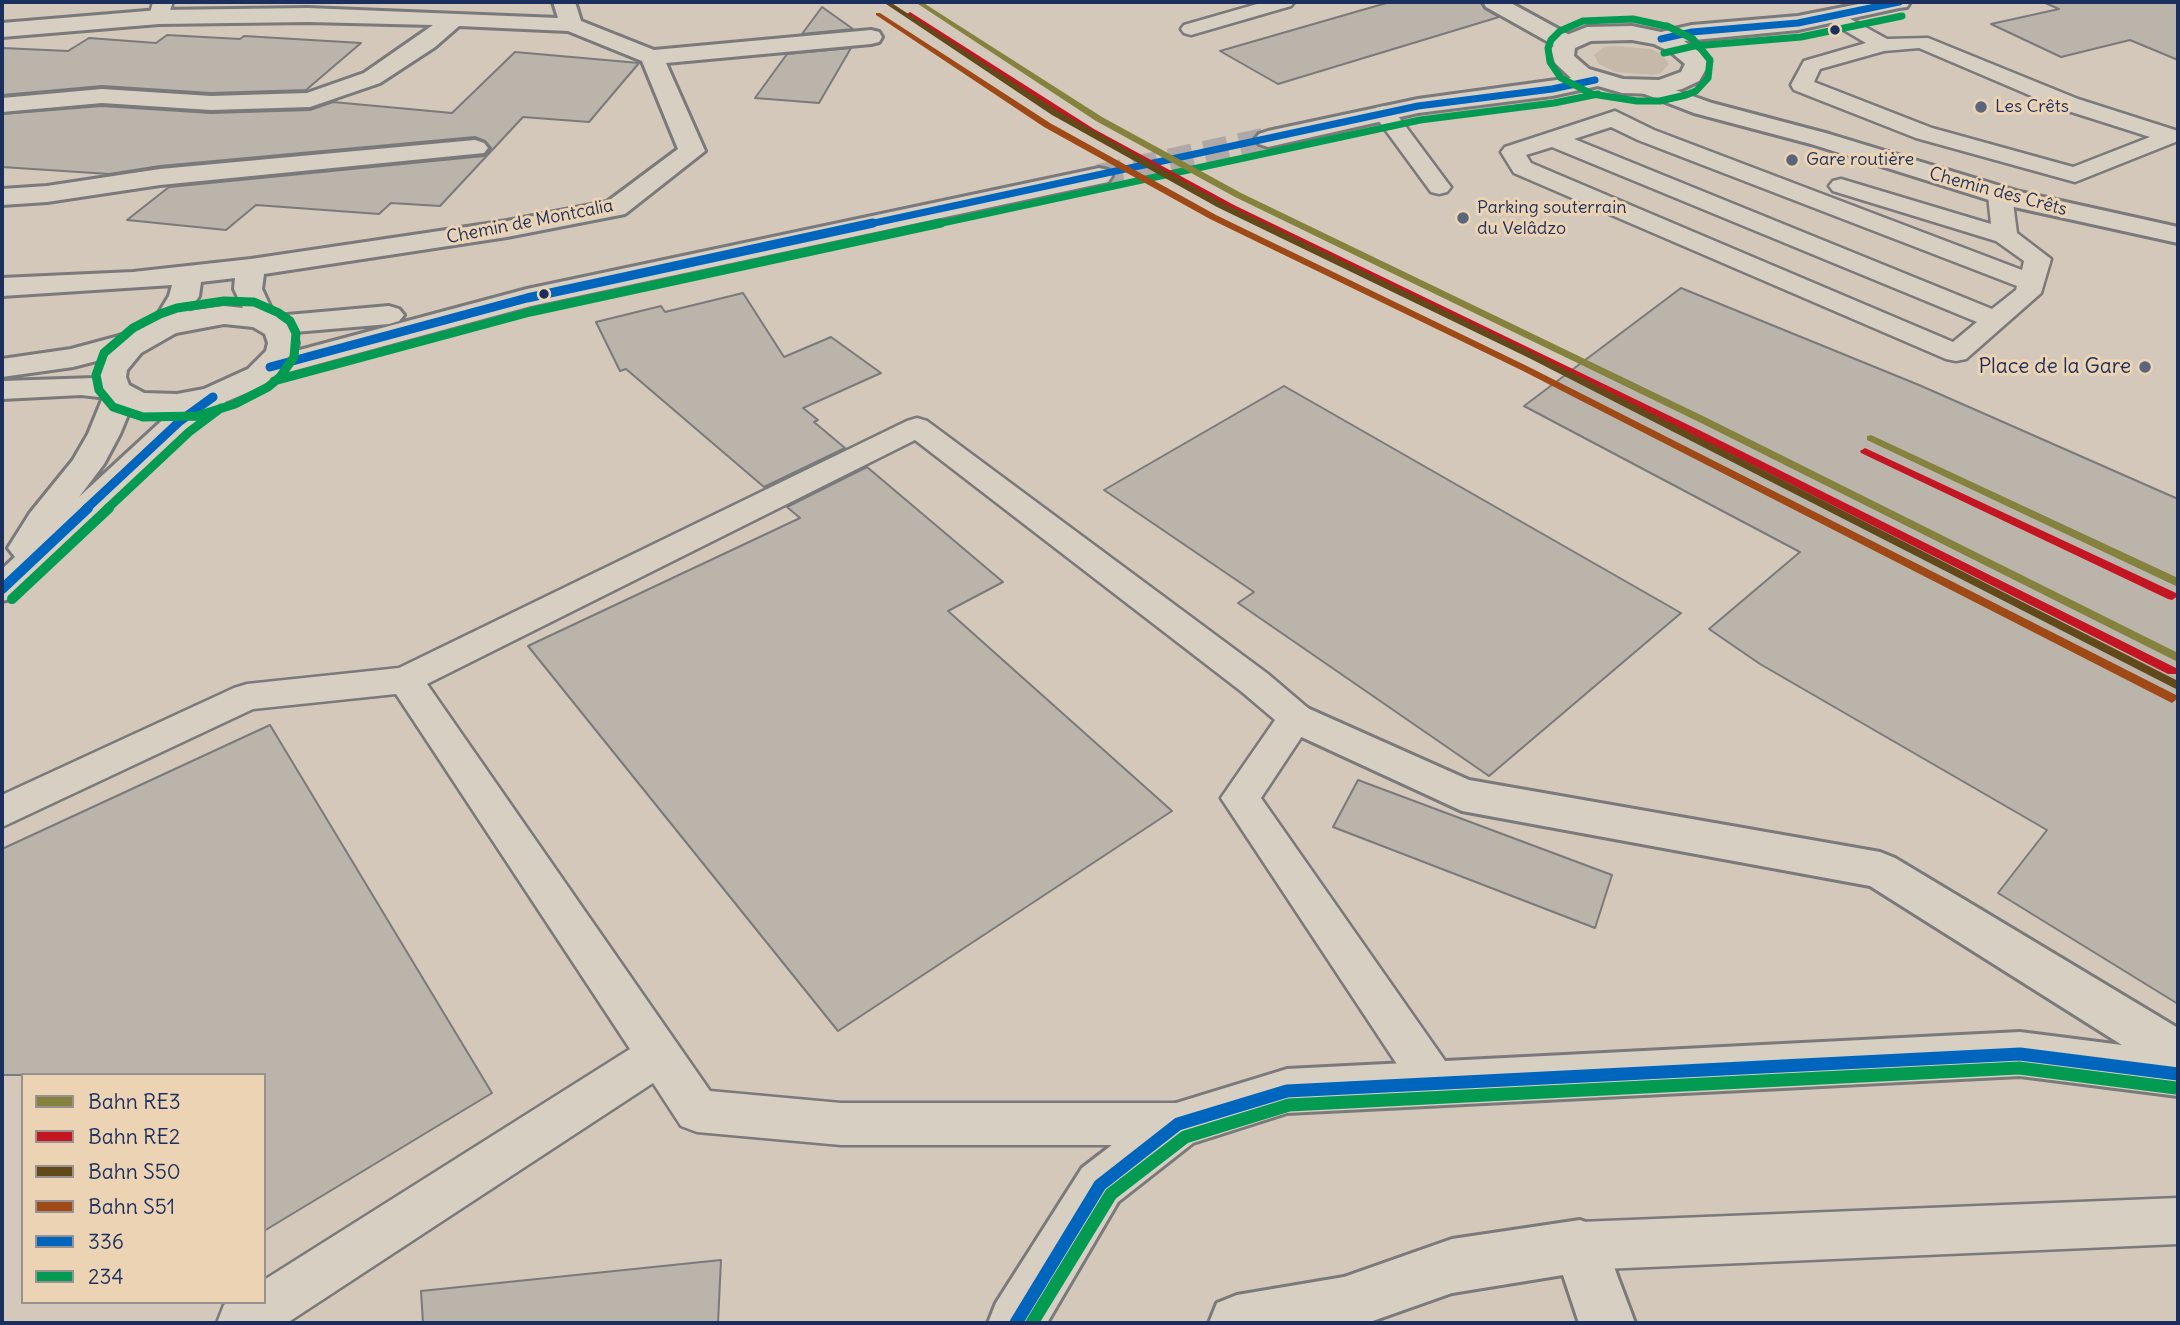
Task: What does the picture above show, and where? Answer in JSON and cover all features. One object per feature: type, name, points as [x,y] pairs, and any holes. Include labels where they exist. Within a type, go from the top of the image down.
[{"type":"street","points":[[1494,2],[1565,51],[1574,70],[1604,82],[1650,88],[1675,84],[1693,66],[1726,50],[1798,23]]},
{"type":"street","points":[[1526,2],[1602,33]]},
{"type":"street","points":[[1418,106],[1527,68],[1565,51],[1580,37],[1602,33],[1632,33],[1661,39],[1692,32],[1798,23],[1899,2]]},
{"type":"street","points":[[2,30],[161,10],[453,20],[567,14],[652,58],[870,37]]},
{"type":"street","points":[[2,105],[102,96],[211,103],[310,100],[372,78],[427,42],[453,20]]},
{"type":"street","name":"Chemin des Crêts","points":[[1661,39],[1679,47],[1693,66],[1821,139]]},
{"type":"street","name":"Chemin de Montcalia","points":[[2,287],[133,281],[251,268],[507,229],[616,208],[692,151],[652,58]]},
{"type":"street","points":[[1268,139],[1418,106],[1604,82]]},
{"type":"street","name":"Chemin des Crêts","points":[[1650,88],[1685,102],[1821,139],[2000,195],[2178,235]]},
{"type":"street","points":[[6,209],[47,194],[160,177],[475,148]]},
{"type":"street","points":[[270,367],[527,298],[1099,176]]},
{"type":"street","points":[[2,391],[81,386],[118,392],[144,403],[159,404],[195,402],[246,384],[270,367],[283,344],[279,330],[267,322],[248,289],[251,268]]},
{"type":"street","points":[[4,587],[42,521],[87,464],[104,434],[118,392],[110,377],[115,362],[153,333],[184,296],[188,276]]},
{"type":"street","points":[[2,368],[73,358],[195,319],[225,315],[267,322],[398,314],[527,298]]},
{"type":"street","points":[[4,587],[76,522],[180,421],[213,397]]},
{"type":"street","points":[[1296,718],[1462,795],[1880,870],[2178,1055]]},
{"type":"street","points":[[1016,1323],[1100,1185],[1178,1124],[1287,1091],[2020,1054],[2178,1074]]},
{"type":"street","points":[[1237,1323],[1330,1314],[1452,1266],[1580,1246],[1607,1323]]},
{"type":"lane","points":[[1191,29],[1284,2]]},
{"type":"lane","points":[[1834,16],[1883,45],[1922,42],[2070,104],[2171,136],[2074,175],[1924,133],[1802,85],[1811,65],[1883,45]]},
{"type":"lane","points":[[1604,82],[1606,121]]},
{"type":"lane","points":[[1384,113],[1439,187]]},
{"type":"lane","points":[[1606,121],[2029,288]]},
{"type":"lane","points":[[1606,121],[2005,236],[2038,259],[2029,288],[1956,353],[1522,167],[1513,152],[1606,121]]},
{"type":"lane","points":[[1553,139],[1996,320]]},
{"type":"lane","points":[[2000,195],[2005,236]]},
{"type":"lane","points":[[2,812],[247,697],[405,680],[917,427],[1255,683],[1296,718],[1240,799],[1434,1082]]},
{"type":"lane","points":[[405,680],[697,1111],[841,1124],[1178,1124]]},
{"type":"lane","points":[[242,1323],[659,1055]]},
{"type":"lane","points":[[1580,1246],[2178,1221]]},
{"type":"shaded area","points":[[1604,47],[1651,49],[1661,54],[1669,64],[1661,73],[1652,75],[1616,72],[1599,64],[1594,55]]},
{"type":"building","points":[[1390,2],[1480,2],[1485,9],[1499,17],[1278,84],[1220,51]]},
{"type":"building","points":[[2043,2],[2178,2],[2178,60],[2130,40],[2061,57],[1991,24],[2059,9]]},
{"type":"building","points":[[822,7],[853,29],[802,34]]},
{"type":"building","points":[[167,35],[240,39],[244,36],[361,43],[306,90],[211,93],[102,86],[2,95],[2,48],[68,51],[89,38],[156,43]]},
{"type":"building","points":[[851,48],[819,103],[755,98],[787,54]]},
{"type":"building","points":[[515,52],[639,63],[589,122],[523,117],[440,206],[391,203],[379,214],[256,205],[226,230],[127,220],[169,187],[484,156],[491,148],[485,141],[475,137],[160,166],[109,174],[2,167],[2,114],[102,106],[211,113],[310,110],[333,102],[452,113]]},
{"type":"building","points":[[1681,288],[1919,385],[2178,499],[2178,1004],[1998,893],[2047,830],[1760,664],[1709,629],[1800,552],[1524,406]]},
{"type":"building","points":[[743,293],[784,357],[831,337],[881,373],[803,408],[818,420],[814,422],[845,448],[764,487],[626,369],[620,371],[596,322],[661,306],[665,312]]},
{"type":"building","points":[[1284,386],[1681,613],[1489,776],[1238,603],[1254,592],[1104,490]]},
{"type":"building","points":[[867,467],[1003,582],[948,611],[1172,811],[838,1031],[528,646],[800,518],[787,507]]},
{"type":"building","points":[[270,725],[492,1093],[266,1230],[266,1073],[2,1075],[2,849]]},
{"type":"building","points":[[1358,780],[1612,875],[1595,928],[1333,827]]},
{"type":"building","points":[[721,1260],[718,1323],[423,1323],[421,1291]]},
{"type":"tunnel","points":[[1099,176],[1268,139]]},
{"type":"rail line","name":"S50","points":[[886,2],[1055,113],[1220,205],[1532,356],[2178,686]]},
{"type":"rail line","name":"RE3","points":[[918,2],[1099,119],[1238,195],[1701,419],[2178,658]]},
{"type":"rail line","name":"S51","points":[[878,14],[1047,125],[1213,217],[1526,369],[2172,698]]},
{"type":"rail line","name":"RE2","points":[[910,14],[1091,131],[1231,207],[1695,432],[2172,671]]},
{"type":"rail line","name":"RE3","points":[[1871,438],[2178,583]]},
{"type":"rail line","name":"RE2","points":[[1865,451],[2172,596]]},
{"type":"transit line","name":"336","points":[[1661,39],[1692,32],[1798,23],[1899,2]]},
{"type":"transit line","name":"234","points":[[1664,53],[1694,46],[1801,37],[1902,16]]},
{"type":"transit line","name":"234","points":[[1665,26],[1633,19],[1583,21],[1560,31],[1551,40],[1548,48],[1550,62],[1561,78],[1592,94],[1637,101],[1660,101],[1686,95],[1696,91],[1708,78],[1710,60],[1693,39],[1667,26]]},
{"type":"transit line","name":"336","points":[[270,367],[527,298],[1418,106],[1552,89],[1595,80]]},
{"type":"transit line","name":"234","points":[[274,381],[530,312],[1420,120],[1554,103],[1598,94]]},
{"type":"transit line","name":"234","points":[[279,313],[254,302],[224,301],[177,308],[160,314],[133,328],[104,353],[96,375],[99,390],[113,407],[143,417],[197,416],[235,404],[268,387],[280,377],[294,357],[296,333],[290,321],[280,314]]},
{"type":"transit line","name":"336","points":[[2,589],[180,421],[213,397]]},
{"type":"transit line","name":"234","points":[[12,599],[189,432],[221,408]]},
{"type":"transit line","name":"336","points":[[1016,1323],[1100,1185],[1178,1124],[1287,1091],[2020,1054],[2178,1074]]},
{"type":"transit line","name":"234","points":[[1032,1323],[1111,1194],[1185,1137],[1289,1105],[2019,1068],[2176,1088]]},
{"type":"place","name":"Les Crêts","points":[[1981,107]]},
{"type":"place","name":"Gare routière","points":[[1792,160]]},
{"type":"place","name":"Parking souterrain du Velâdzo","points":[[1463,218]]},
{"type":"place","name":"Place de la Gare","points":[[2145,367]]}]
